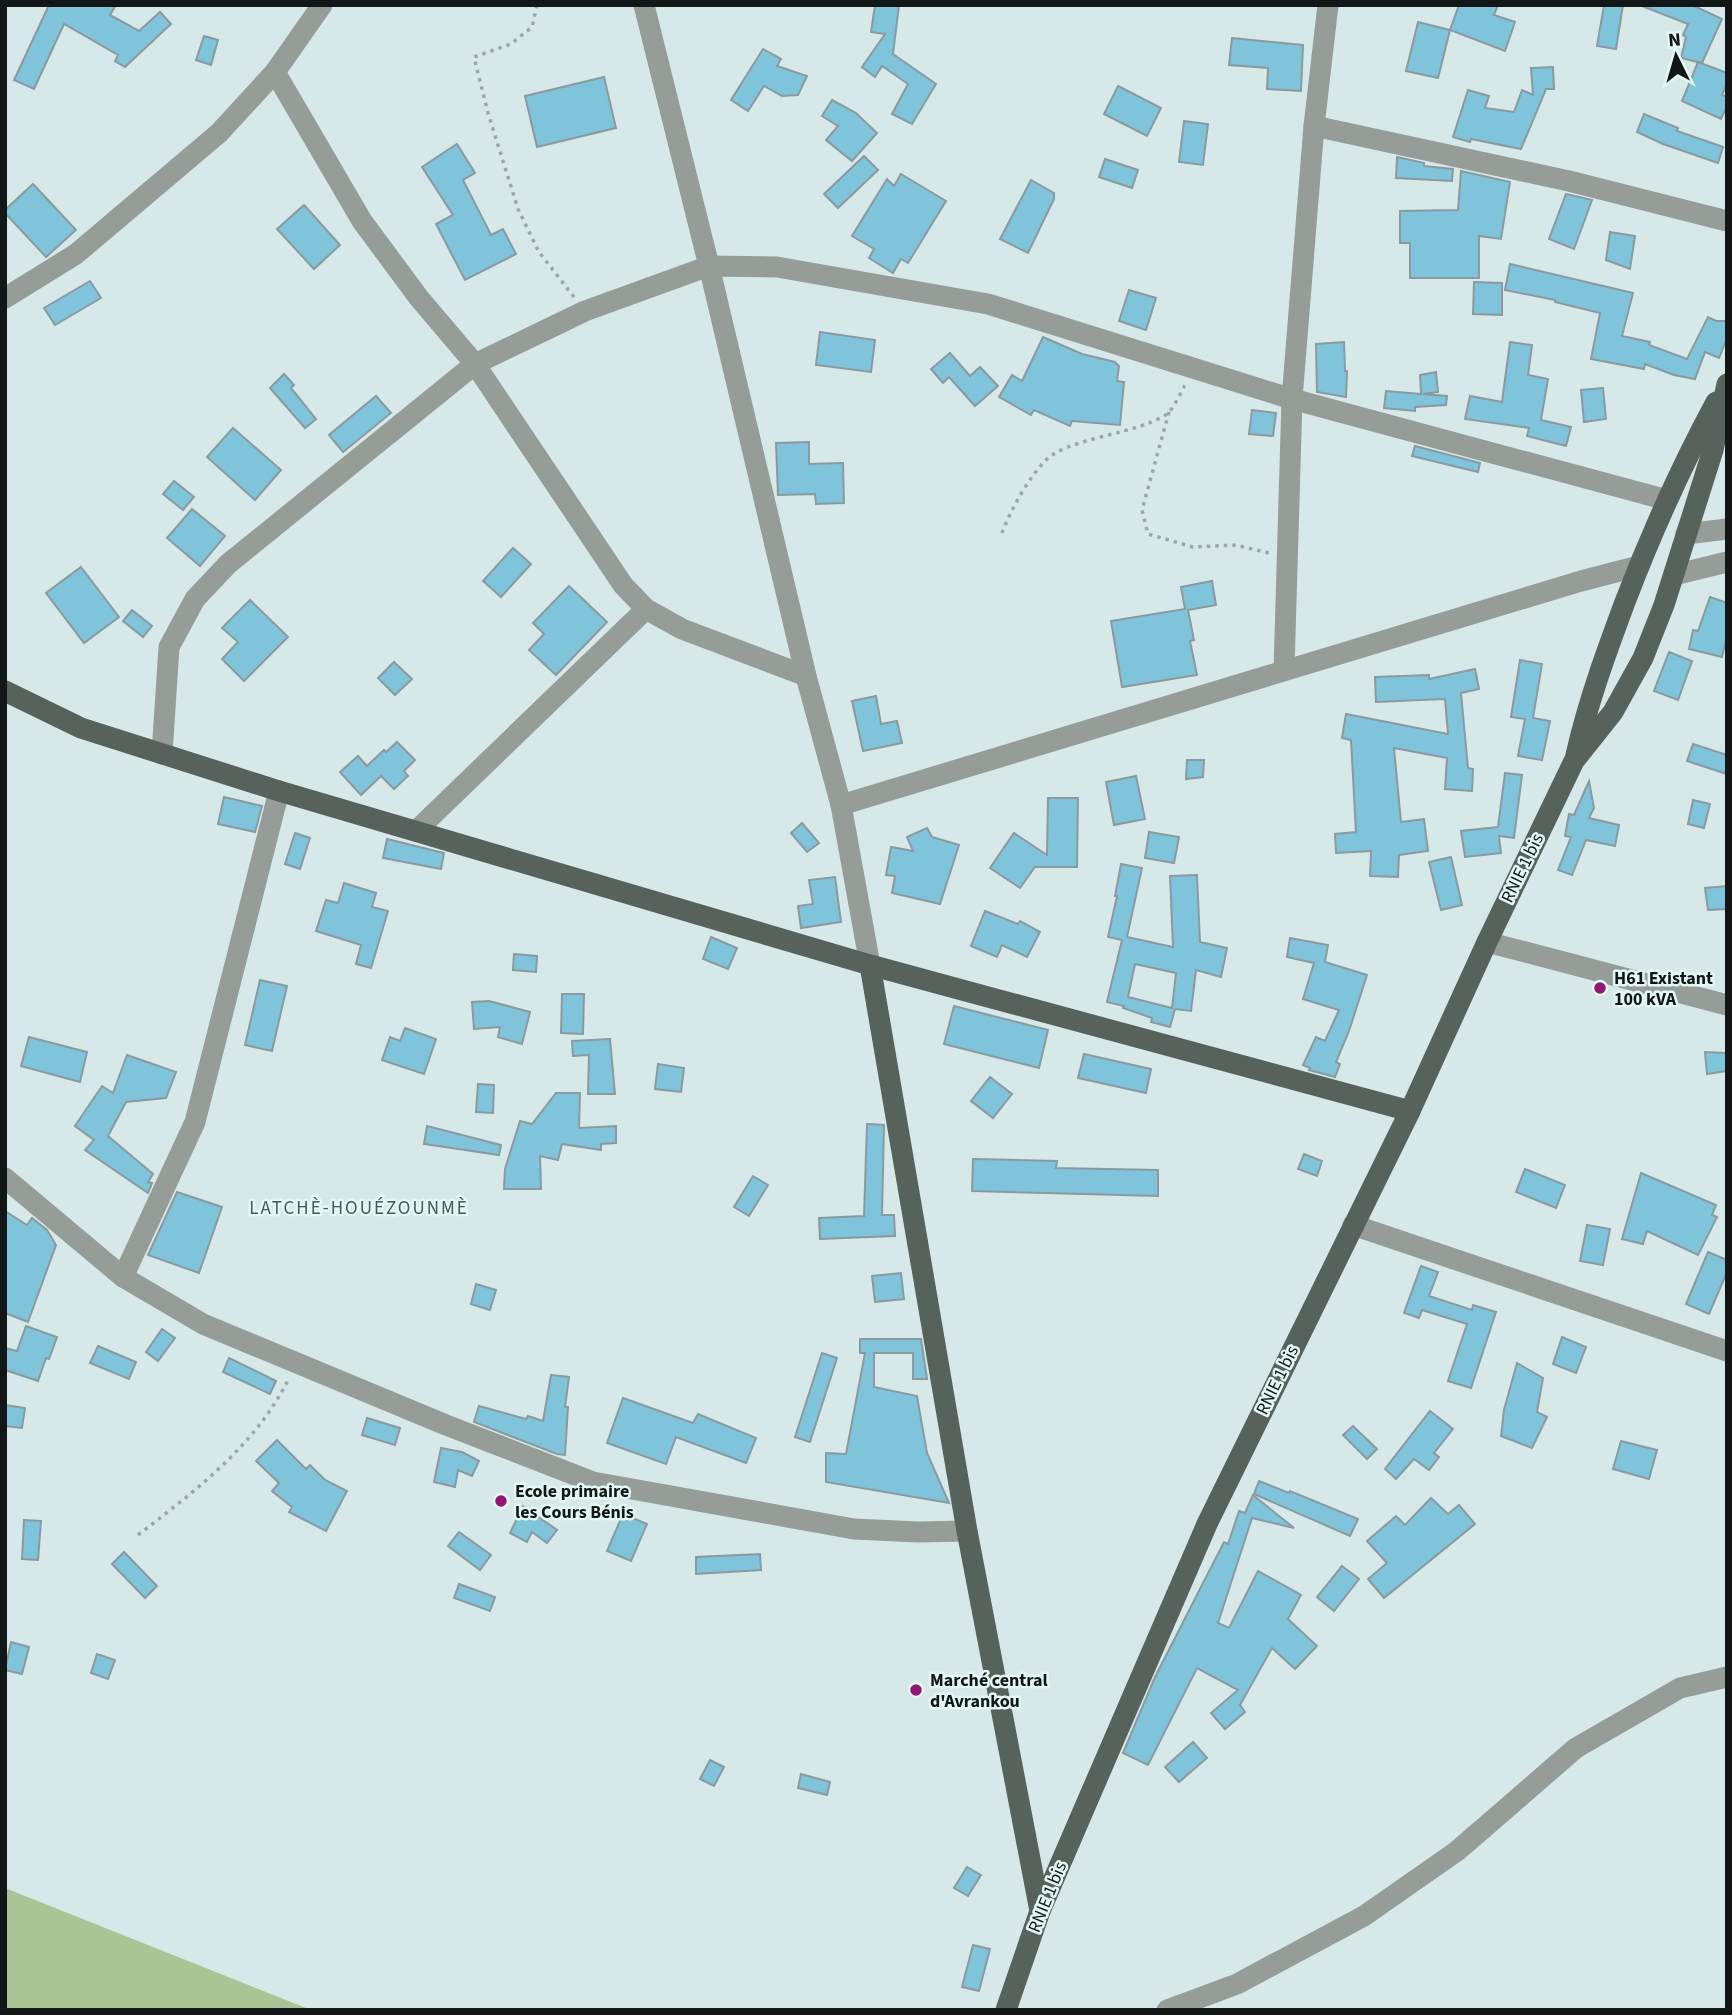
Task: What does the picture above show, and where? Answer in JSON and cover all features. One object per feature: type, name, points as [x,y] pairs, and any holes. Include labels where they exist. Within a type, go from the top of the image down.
[{"type":"main road","points":[[1727,384],[1713,450],[1674,575],[1651,637],[1629,686],[1613,712],[1574,761],[1596,678],[1639,566],[1667,499],[1727,384]]},
{"type":"main road","points":[[5,691],[81,728],[416,831],[870,964],[1410,1111]]},
{"type":"main road","name":"RNIE 1 bis","points":[[1006,2010],[1040,1911],[1206,1524],[1410,1111],[1574,761]]},
{"type":"main road","points":[[870,964],[967,1531],[1040,1911]]},
{"type":"street","points":[[644,5],[806,676],[841,805],[870,964]]},
{"type":"street","points":[[1284,670],[1292,399],[1314,126],[1328,5]]},
{"type":"street","points":[[5,298],[76,254],[219,133],[275,72],[315,7]]},
{"type":"street","points":[[275,72],[362,221],[419,299],[475,364],[623,585],[646,609],[682,629],[806,676]]},
{"type":"street","points":[[1314,126],[1569,181],[1727,221]]},
{"type":"street","points":[[162,754],[169,647],[195,600],[228,564],[475,364],[585,311],[709,266],[777,267],[988,304],[1292,399],[1667,499]]},
{"type":"street","points":[[1686,534],[1727,529]]},
{"type":"street","points":[[1674,575],[1727,562]]},
{"type":"street","points":[[841,805],[1284,670],[1639,566]]},
{"type":"street","points":[[416,831],[646,609]]},
{"type":"street","points":[[123,1277],[195,1122],[279,790]]},
{"type":"street","points":[[1487,942],[1727,1005]]},
{"type":"street","points":[[5,1178],[123,1277],[203,1324],[593,1482],[854,1529],[967,1531]]},
{"type":"street","points":[[1353,1225],[1727,1351]]},
{"type":"street","points":[[1167,2010],[1237,1984],[1364,1916],[1457,1851],[1576,1748],[1680,1688],[1727,1677]]},
{"type":"path","points":[[537,5],[531,27],[511,44],[474,57],[488,113],[526,227],[538,252],[585,311]]},
{"type":"path","points":[[1195,368],[1169,412],[1142,510],[1148,534],[1193,547],[1236,545],[1265,553],[1286,552]]},
{"type":"path","points":[[1002,533],[1027,484],[1047,459],[1074,446],[1140,426],[1169,412]]},
{"type":"path","points":[[138,1535],[217,1470],[259,1427],[274,1407],[296,1363]]},
{"type":"green space","points":[[5,1888],[311,2010],[5,2010]]},
{"type":"building","points":[[49,5],[116,5],[110,15],[139,31],[160,12],[171,24],[125,67],[115,61],[118,55],[64,24],[34,89],[14,80]]},
{"type":"building","points":[[875,5],[899,5],[893,54],[936,84],[912,124],[892,114],[908,84],[882,66],[875,77],[862,67],[885,34],[871,32]]},
{"type":"building","points":[[1459,5],[1498,5],[1494,15],[1515,22],[1505,51],[1450,30]]},
{"type":"building","points":[[1604,5],[1623,5],[1616,49],[1597,46]]},
{"type":"building","points":[[1692,5],[1722,19],[1702,63],[1681,58],[1686,37],[1683,35],[1688,24],[1642,6]]},
{"type":"building","points":[[1418,22],[1450,30],[1438,78],[1406,71]]},
{"type":"building","points":[[204,36],[218,40],[211,65],[196,60]]},
{"type":"building","points":[[1232,38],[1303,45],[1301,91],[1267,89],[1268,68],[1229,65]]},
{"type":"building","points":[[763,49],[781,59],[777,66],[807,76],[798,95],[782,96],[764,86],[748,111],[731,100]]},
{"type":"building","points":[[1698,62],[1727,73],[1727,83],[1722,95],[1727,97],[1727,106],[1721,119],[1682,101]]},
{"type":"building","points":[[1553,67],[1554,89],[1546,89],[1521,149],[1453,137],[1468,90],[1489,96],[1485,108],[1514,112],[1522,90],[1533,95],[1531,68]]},
{"type":"building","points":[[604,77],[616,128],[537,147],[525,96]]},
{"type":"building","points":[[1118,86],[1161,108],[1147,136],[1104,114]]},
{"type":"building","points":[[832,100],[856,113],[877,133],[852,161],[826,140],[838,126],[822,116]]},
{"type":"building","points":[[1644,114],[1678,128],[1677,131],[1723,147],[1718,163],[1637,132]]},
{"type":"building","points":[[1184,121],[1208,124],[1203,165],[1179,162]]},
{"type":"building","points":[[457,144],[475,173],[463,180],[491,235],[503,229],[516,254],[465,280],[436,224],[453,215],[422,167]]},
{"type":"building","points":[[864,156],[878,170],[838,208],[824,194]]},
{"type":"building","points":[[1397,157],[1424,163],[1424,166],[1453,169],[1452,181],[1396,178]]},
{"type":"building","points":[[1105,159],[1138,170],[1132,188],[1099,177]]},
{"type":"building","points":[[1461,171],[1510,182],[1501,239],[1479,236],[1479,278],[1410,278],[1410,243],[1400,243],[1400,211],[1458,210]]},
{"type":"building","points":[[901,174],[946,201],[908,263],[901,259],[893,273],[869,258],[874,249],[852,236],[887,179],[894,186]]},
{"type":"building","points":[[1031,180],[1054,193],[1054,199],[1028,253],[1000,239]]},
{"type":"building","points":[[33,184],[76,230],[46,257],[5,213]]},
{"type":"building","points":[[1566,194],[1592,200],[1574,249],[1549,239]]},
{"type":"building","points":[[304,205],[340,245],[314,269],[277,229]]},
{"type":"building","points":[[1610,232],[1635,236],[1630,269],[1606,260]]},
{"type":"building","points":[[1510,264],[1633,293],[1622,336],[1650,342],[1649,345],[1687,359],[1708,317],[1716,321],[1727,321],[1727,338],[1719,358],[1705,352],[1695,379],[1674,375],[1645,364],[1644,369],[1591,359],[1600,313],[1505,290]]},
{"type":"building","points":[[90,281],[101,298],[55,325],[44,308]]},
{"type":"building","points":[[1474,282],[1502,283],[1502,315],[1473,314]]},
{"type":"building","points":[[1129,290],[1156,298],[1146,330],[1119,321]]},
{"type":"building","points":[[820,332],[875,340],[871,372],[816,365]]},
{"type":"building","points":[[1043,337],[1082,354],[1115,362],[1119,366],[1117,381],[1124,382],[1120,425],[1072,421],[1070,426],[1034,410],[1031,415],[999,397],[1012,375],[1022,381]]},
{"type":"building","points":[[1344,342],[1346,397],[1317,392],[1316,344]]},
{"type":"building","points":[[1510,342],[1532,345],[1528,375],[1548,379],[1541,420],[1571,427],[1566,446],[1527,436],[1529,428],[1465,419],[1470,396],[1502,402]]},
{"type":"building","points":[[950,353],[970,376],[980,367],[998,386],[975,406],[949,377],[943,383],[931,369]]},
{"type":"building","points":[[1436,372],[1438,392],[1423,394],[1447,396],[1446,405],[1415,407],[1415,411],[1384,408],[1386,391],[1421,394],[1420,375]]},
{"type":"building","points":[[284,374],[294,385],[291,388],[316,419],[305,428],[270,388]]},
{"type":"building","points":[[1603,388],[1606,419],[1584,422],[1581,390]]},
{"type":"building","points":[[376,396],[391,413],[343,452],[329,435]]},
{"type":"building","points":[[1252,410],[1276,413],[1273,436],[1249,434]]},
{"type":"building","points":[[233,428],[281,470],[255,500],[207,457]]},
{"type":"building","points":[[809,442],[809,464],[843,463],[844,503],[816,504],[815,494],[778,495],[776,443]]},
{"type":"building","points":[[1415,446],[1480,463],[1478,472],[1412,456]]},
{"type":"building","points":[[174,481],[194,497],[183,510],[163,494]]},
{"type":"building","points":[[192,509],[225,536],[200,566],[167,538]]},
{"type":"building","points":[[513,548],[531,564],[501,597],[483,581]]},
{"type":"building","points":[[81,567],[119,617],[84,643],[46,593]]},
{"type":"building","points":[[1212,581],[1216,605],[1188,610],[1194,640],[1190,641],[1197,675],[1122,687],[1111,621],[1185,609],[1181,587]]},
{"type":"building","points":[[569,586],[607,622],[556,675],[529,650],[544,634],[533,623]]},
{"type":"building","points":[[1710,597],[1727,603],[1727,636],[1722,657],[1689,649],[1693,630],[1698,631]]},
{"type":"building","points":[[250,600],[288,637],[244,681],[222,659],[238,642],[222,628]]},
{"type":"building","points":[[132,610],[152,626],[143,637],[123,621]]},
{"type":"building","points":[[1669,652],[1692,661],[1678,700],[1654,691]]},
{"type":"building","points":[[1520,660],[1542,664],[1533,718],[1550,721],[1542,760],[1518,756],[1525,719],[1511,717]]},
{"type":"building","points":[[394,662],[412,679],[395,695],[378,678]]},
{"type":"building","points":[[1475,669],[1479,689],[1461,693],[1468,768],[1473,769],[1472,791],[1445,789],[1447,758],[1394,748],[1401,822],[1424,819],[1428,851],[1399,855],[1398,877],[1370,876],[1371,851],[1336,853],[1335,834],[1356,832],[1351,740],[1342,738],[1346,714],[1448,734],[1445,699],[1376,702],[1375,677],[1429,675],[1429,679]]},
{"type":"building","points":[[876,696],[881,724],[897,721],[902,743],[863,751],[852,701]]},
{"type":"building","points":[[397,742],[415,760],[404,771],[408,776],[394,789],[381,776],[361,795],[340,772],[358,756],[367,766]]},
{"type":"building","points":[[1693,744],[1727,755],[1727,774],[1687,761]]},
{"type":"building","points":[[1187,760],[1204,760],[1203,777],[1186,779]]},
{"type":"building","points":[[1505,773],[1522,775],[1514,838],[1499,836],[1501,853],[1465,857],[1461,831],[1498,827]]},
{"type":"building","points":[[1136,776],[1145,819],[1114,825],[1106,782]]},
{"type":"building","points":[[1589,781],[1594,808],[1589,818],[1619,825],[1615,846],[1586,840],[1572,875],[1558,870],[1571,837],[1565,836],[1569,814],[1574,815]]},
{"type":"building","points":[[224,797],[262,806],[255,832],[218,824]]},
{"type":"building","points":[[1048,798],[1078,798],[1077,867],[1035,867],[1020,888],[990,868],[1014,833],[1047,855]]},
{"type":"building","points":[[1693,800],[1710,804],[1704,828],[1688,824]]},
{"type":"building","points":[[802,823],[819,843],[807,852],[791,833]]},
{"type":"building","points":[[927,828],[932,837],[959,845],[940,904],[892,893],[895,876],[886,875],[891,847],[913,851],[907,837]]},
{"type":"building","points":[[1149,832],[1179,837],[1174,863],[1145,858]]},
{"type":"building","points":[[295,833],[310,838],[300,869],[285,864]]},
{"type":"building","points":[[387,839],[444,853],[441,869],[383,858]]},
{"type":"building","points":[[1451,857],[1462,905],[1441,910],[1429,862]]},
{"type":"building","points":[[1121,864],[1142,868],[1127,937],[1173,947],[1170,876],[1197,875],[1200,942],[1227,948],[1221,977],[1196,970],[1191,1011],[1175,1009],[1170,1027],[1151,1022],[1152,1018],[1123,1008],[1124,1006],[1107,1002],[1122,940],[1108,937]],"holes":[[[1135,964],[1176,973],[1172,1008],[1128,997]]]},
{"type":"building","points":[[835,877],[841,922],[801,928],[798,906],[813,904],[809,880]]},
{"type":"building","points":[[344,883],[376,893],[372,907],[388,911],[371,968],[356,964],[361,945],[316,931],[326,900],[338,903]]},
{"type":"building","points":[[1727,886],[1727,909],[1708,910],[1705,888]]},
{"type":"building","points":[[985,911],[1018,924],[1020,921],[1040,932],[1027,957],[1002,945],[997,957],[971,946]]},
{"type":"building","points":[[711,937],[737,948],[728,969],[703,959]]},
{"type":"building","points":[[1290,938],[1328,945],[1325,962],[1367,975],[1336,1062],[1340,1064],[1335,1077],[1309,1070],[1310,1068],[1303,1065],[1316,1037],[1325,1041],[1339,1010],[1303,999],[1314,963],[1287,957]]},
{"type":"building","points":[[514,954],[537,956],[536,972],[513,970]]},
{"type":"building","points":[[260,980],[287,986],[272,1051],[245,1045]]},
{"type":"building","points":[[562,994],[584,994],[583,1034],[561,1033]]},
{"type":"building","points":[[489,1001],[530,1012],[522,1044],[498,1037],[500,1027],[474,1029],[472,1002]]},
{"type":"building","points":[[954,1006],[1048,1030],[1039,1068],[944,1044]]},
{"type":"building","points":[[405,1028],[436,1039],[424,1074],[382,1060],[390,1037],[400,1041]]},
{"type":"building","points":[[29,1037],[87,1052],[80,1082],[21,1066]]},
{"type":"building","points":[[610,1039],[615,1094],[588,1094],[589,1055],[573,1056],[572,1041]]},
{"type":"building","points":[[1705,1052],[1725,1053],[1727,1071],[1707,1074]]},
{"type":"building","points":[[1084,1054],[1151,1069],[1146,1093],[1078,1078]]},
{"type":"building","points":[[127,1055],[176,1072],[166,1098],[126,1102],[108,1136],[153,1174],[148,1182],[152,1183],[148,1193],[85,1150],[94,1140],[75,1126],[102,1086],[113,1093]]},
{"type":"building","points":[[658,1064],[684,1068],[681,1092],[655,1089]]},
{"type":"building","points":[[990,1077],[1012,1094],[993,1118],[971,1101]]},
{"type":"building","points":[[478,1084],[494,1085],[493,1113],[476,1112]]},
{"type":"building","points":[[556,1093],[580,1093],[579,1128],[616,1126],[616,1143],[601,1144],[601,1150],[562,1144],[558,1160],[540,1156],[541,1189],[504,1189],[505,1169],[520,1121],[532,1124]]},
{"type":"building","points":[[867,1124],[884,1125],[882,1215],[894,1215],[895,1236],[820,1239],[819,1218],[864,1216]]},
{"type":"building","points":[[427,1126],[501,1145],[499,1155],[424,1144]]},
{"type":"building","points":[[1304,1154],[1322,1161],[1317,1176],[1298,1169]]},
{"type":"building","points":[[973,1159],[1057,1161],[1056,1168],[1158,1170],[1158,1196],[972,1191]]},
{"type":"building","points":[[1525,1169],[1565,1185],[1556,1208],[1516,1192]]},
{"type":"building","points":[[1641,1173],[1716,1205],[1712,1215],[1717,1217],[1698,1255],[1647,1231],[1643,1244],[1622,1239]]},
{"type":"building","points":[[753,1176],[768,1185],[749,1216],[734,1207]]},
{"type":"building","points":[[177,1192],[222,1207],[199,1273],[148,1255]]},
{"type":"building","points":[[5,1211],[27,1225],[32,1218],[47,1230],[56,1245],[28,1322],[5,1313]]},
{"type":"building","points":[[1587,1225],[1610,1229],[1603,1265],[1580,1261]]},
{"type":"building","points":[[1708,1252],[1727,1260],[1727,1272],[1709,1314],[1686,1304]]},
{"type":"building","points":[[1421,1266],[1438,1272],[1429,1296],[1472,1310],[1473,1305],[1496,1312],[1471,1388],[1448,1381],[1467,1324],[1422,1310],[1419,1318],[1404,1313]]},
{"type":"building","points":[[901,1273],[904,1299],[875,1302],[872,1276]]},
{"type":"building","points":[[476,1284],[496,1290],[490,1310],[471,1304]]},
{"type":"building","points":[[26,1326],[57,1337],[38,1381],[5,1370],[5,1348],[17,1351]]},
{"type":"building","points":[[162,1329],[175,1338],[158,1361],[146,1352]]},
{"type":"building","points":[[1562,1337],[1586,1347],[1576,1373],[1553,1364]]},
{"type":"building","points":[[860,1339],[921,1339],[927,1379],[913,1379],[913,1353],[874,1353],[874,1387],[917,1396],[927,1453],[949,1503],[826,1482],[826,1453],[846,1454],[865,1353],[860,1353]]},
{"type":"building","points":[[98,1346],[136,1362],[129,1379],[90,1363]]},
{"type":"building","points":[[822,1353],[837,1358],[810,1442],[795,1437]]},
{"type":"building","points":[[229,1358],[276,1381],[270,1394],[223,1372]]},
{"type":"building","points":[[1517,1363],[1543,1378],[1537,1412],[1547,1417],[1532,1448],[1501,1436],[1504,1410]]},
{"type":"building","points":[[551,1375],[569,1377],[565,1407],[568,1407],[565,1455],[474,1422],[479,1406],[543,1421]]},
{"type":"building","points":[[623,1398],[693,1423],[698,1414],[756,1438],[746,1463],[676,1437],[666,1464],[607,1443]]},
{"type":"building","points":[[5,1405],[25,1408],[22,1428],[5,1426]]},
{"type":"building","points":[[1430,1411],[1453,1429],[1434,1453],[1439,1457],[1429,1470],[1414,1459],[1396,1479],[1385,1469]]},
{"type":"building","points":[[367,1418],[400,1428],[395,1445],[362,1435]]},
{"type":"building","points":[[1353,1426],[1377,1449],[1367,1459],[1343,1435]]},
{"type":"building","points":[[277,1440],[306,1469],[310,1465],[325,1480],[347,1491],[326,1531],[289,1512],[292,1507],[272,1491],[279,1483],[256,1461]]},
{"type":"building","points":[[1621,1441],[1657,1450],[1649,1479],[1613,1469]]},
{"type":"building","points":[[441,1448],[462,1452],[479,1461],[472,1476],[458,1470],[455,1487],[434,1482]]},
{"type":"building","points":[[1259,1481],[1358,1519],[1350,1536],[1254,1494]]},
{"type":"building","points":[[1253,1495],[1294,1528],[1252,1518],[1218,1623],[1229,1628],[1258,1571],[1301,1595],[1288,1619],[1317,1646],[1295,1669],[1272,1648],[1240,1705],[1245,1712],[1225,1729],[1211,1713],[1238,1690],[1197,1668],[1148,1765],[1123,1753],[1155,1677],[1224,1542],[1228,1544],[1239,1511],[1245,1513]]},
{"type":"building","points":[[1431,1498],[1448,1514],[1459,1505],[1475,1524],[1384,1598],[1368,1579],[1387,1563],[1367,1541],[1396,1516],[1405,1525]]},
{"type":"building","points":[[523,1506],[557,1530],[547,1543],[532,1532],[527,1542],[510,1533]]},
{"type":"building","points":[[623,1514],[647,1524],[631,1561],[607,1551]]},
{"type":"building","points":[[24,1520],[41,1521],[38,1560],[22,1559]]},
{"type":"building","points":[[459,1532],[491,1555],[480,1570],[448,1546]]},
{"type":"building","points":[[124,1552],[157,1586],[145,1598],[112,1564]]},
{"type":"building","points":[[760,1554],[761,1570],[696,1574],[696,1557]]},
{"type":"building","points":[[1342,1566],[1359,1579],[1334,1611],[1317,1597]]},
{"type":"building","points":[[459,1584],[495,1597],[490,1611],[454,1598]]},
{"type":"building","points":[[11,1642],[29,1647],[22,1674],[5,1670]]},
{"type":"building","points":[[97,1654],[115,1660],[108,1679],[91,1673]]},
{"type":"building","points":[[1193,1742],[1207,1758],[1179,1782],[1165,1767]]},
{"type":"building","points":[[710,1760],[724,1767],[714,1786],[700,1779]]},
{"type":"building","points":[[801,1774],[830,1782],[827,1795],[798,1788]]},
{"type":"building","points":[[967,1867],[981,1875],[968,1896],[954,1888]]},
{"type":"building","points":[[973,1945],[990,1949],[979,1991],[962,1987]]},
{"type":"place","name":"H61 Existant 100 kVA","points":[[1600,988]]},
{"type":"place","name":"Ecole primaire les Cours Bénis","points":[[501,1501]]},
{"type":"place","name":"Marché central d'Avrankou","points":[[916,1690]]},
{"type":"district","name":"LATCHÈ-HOUÉZOUNMÈ","points":[[359,1207]]}]
